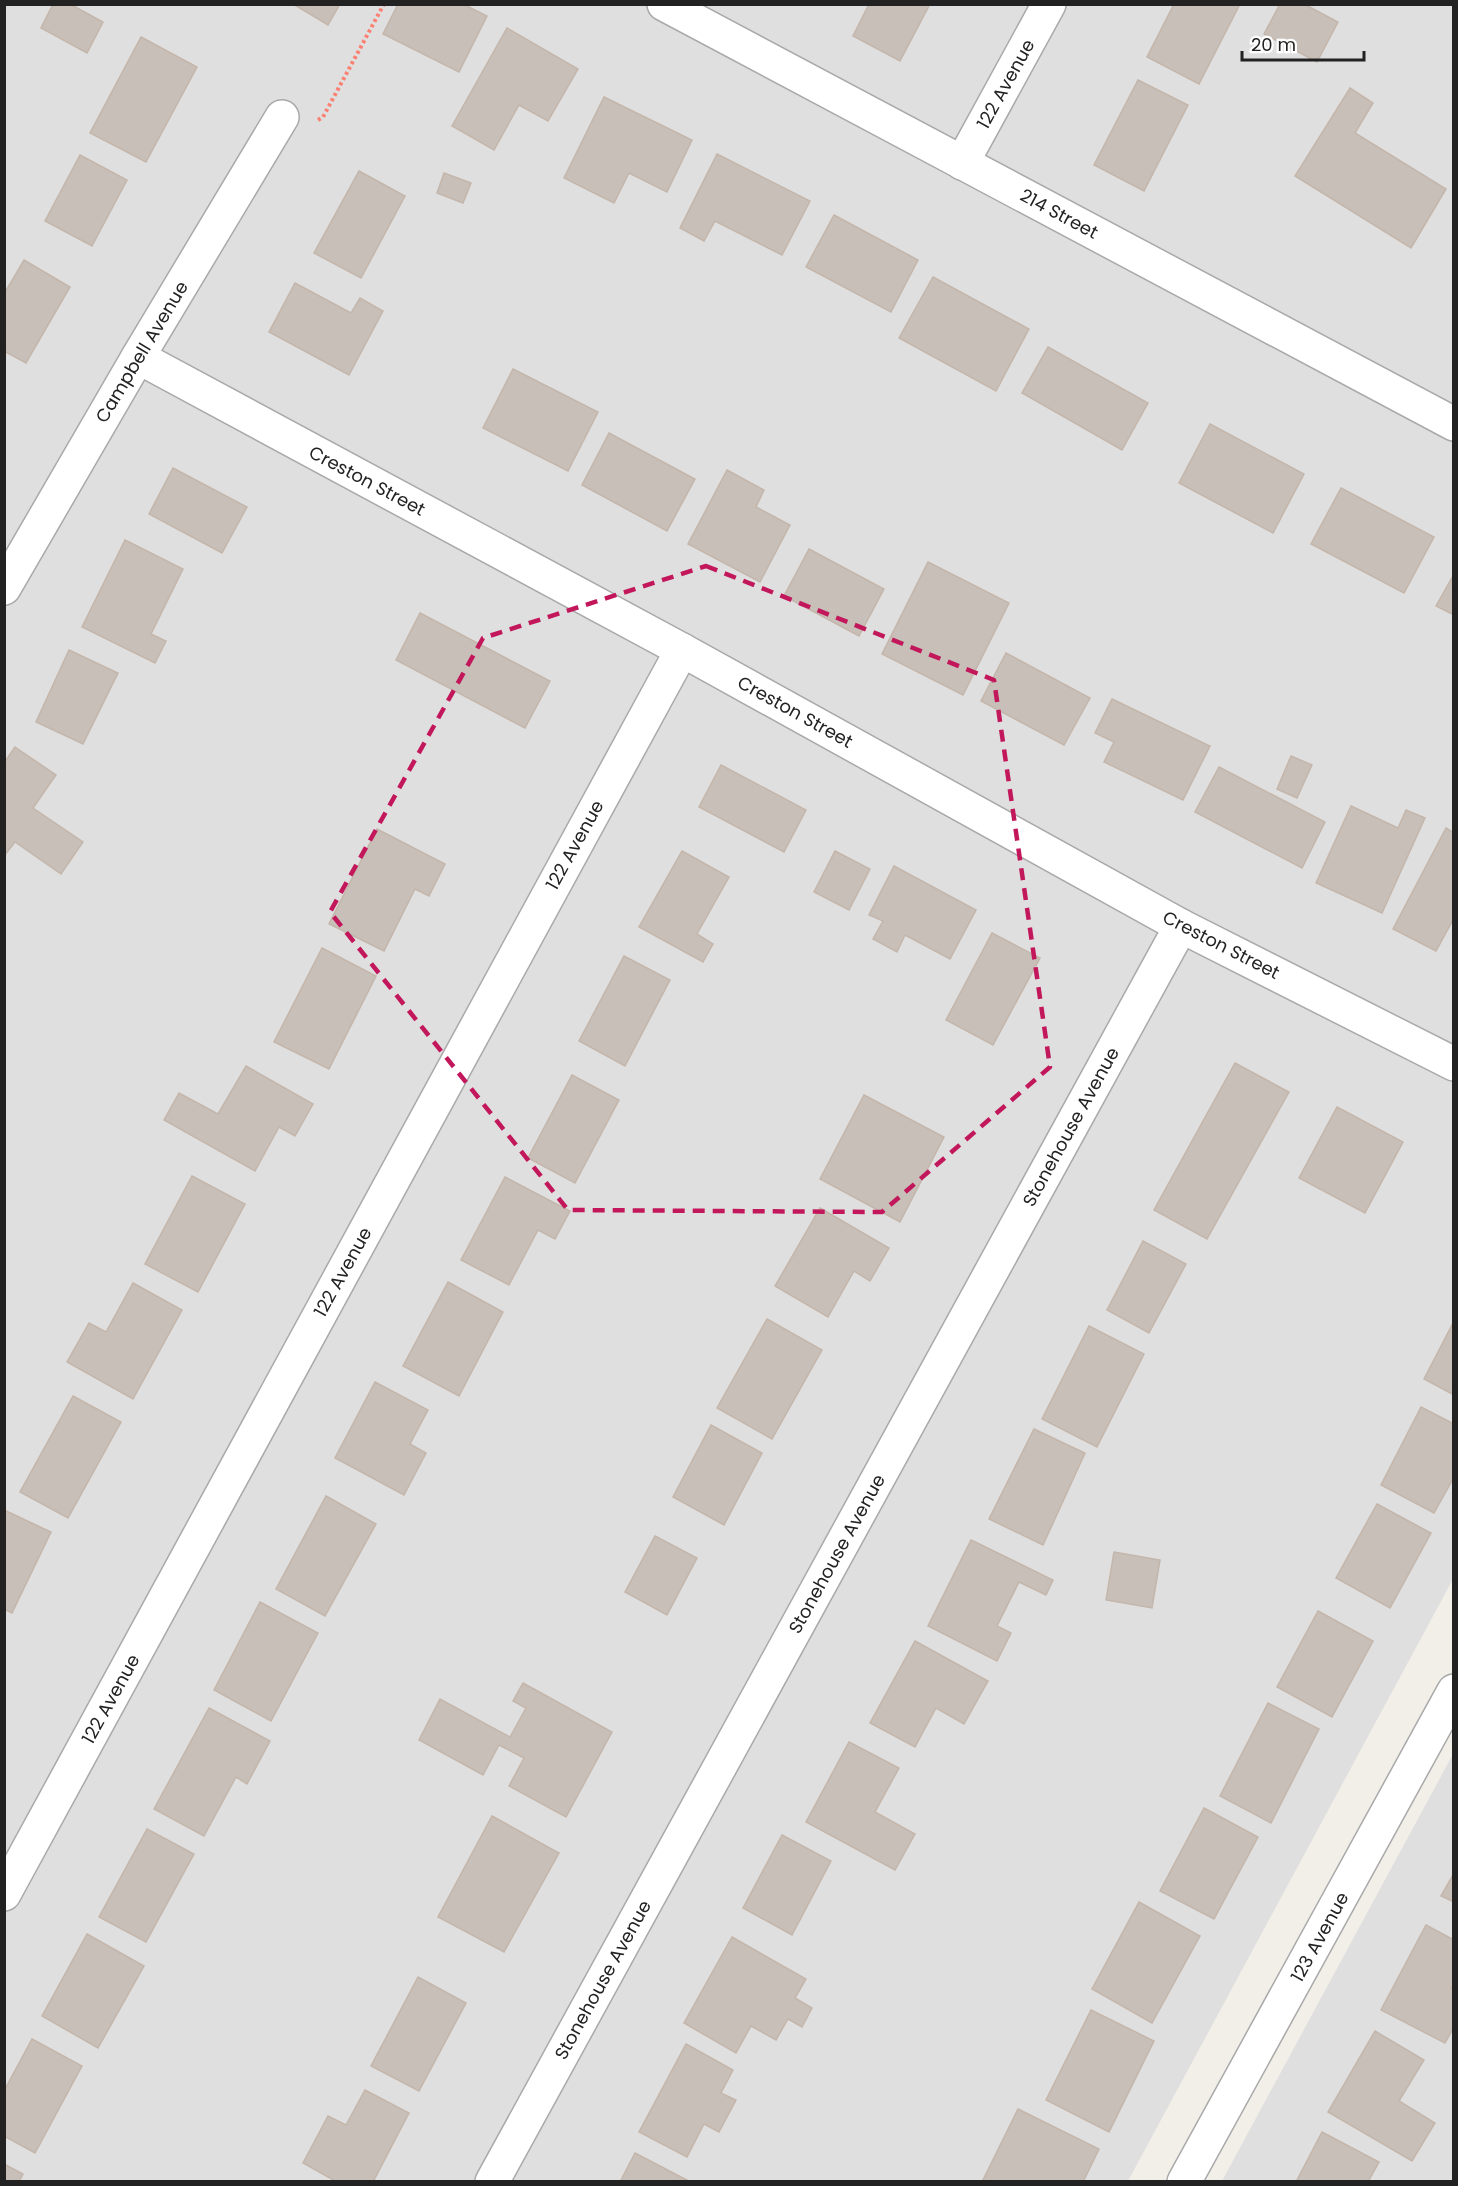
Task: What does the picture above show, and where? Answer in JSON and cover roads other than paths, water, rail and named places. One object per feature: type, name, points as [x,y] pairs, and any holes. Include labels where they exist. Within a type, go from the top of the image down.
[{"type":"street","name":"214 Street","points":[[663,4],[1454,424]]},
{"type":"street","name":"122 Avenue","points":[[962,163],[1049,4]]},
{"type":"street","name":"Campbell Avenue","points":[[4,588],[138,357],[282,117]]},
{"type":"street","name":"Creston Street","points":[[138,357],[682,650],[1181,926],[1454,1064]]},
{"type":"street","name":"122 Avenue","points":[[4,1894],[682,650]]},
{"type":"street","name":"Stonehouse Avenue","points":[[492,2181],[1181,926]]},
{"type":"street","name":"123 Avenue","points":[[1185,2181],[1454,1691]]}]
